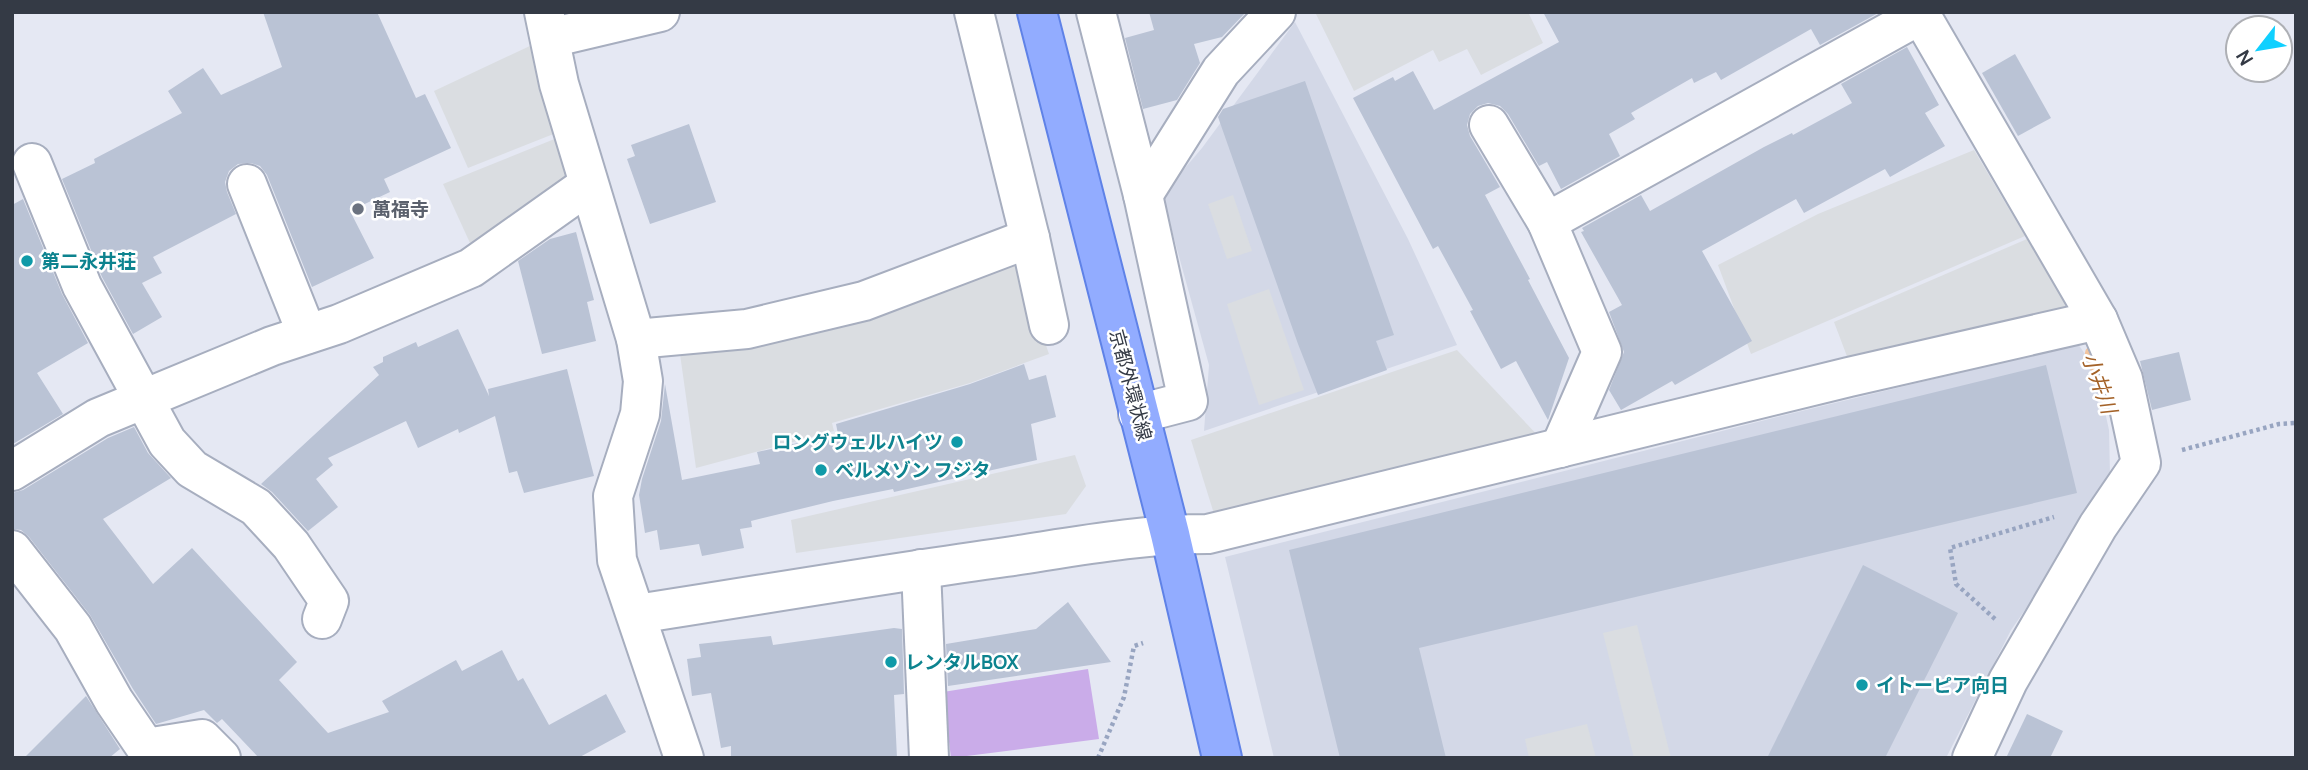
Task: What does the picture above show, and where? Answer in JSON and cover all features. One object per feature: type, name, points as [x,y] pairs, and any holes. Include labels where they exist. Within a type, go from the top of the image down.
[{"type":"main road","name":"京都外環状線","points":[[1037,12],[1170,534],[1222,758]]},
{"type":"street","points":[[660,12],[547,25],[559,85],[636,339],[643,381],[640,414],[612,496],[617,559],[684,758]]},
{"type":"street","points":[[974,12],[1049,324]]},
{"type":"street","points":[[1096,12],[1143,195],[1188,401],[1139,414]]},
{"type":"street","points":[[1143,195],[1221,71],[1276,12]]},
{"type":"street","points":[[1547,222],[1920,13],[2098,320],[2123,379],[2141,463],[2098,526],[2008,681],[1972,758]]},
{"type":"street","points":[[1489,125],[1547,222],[1602,352],[1560,448]]},
{"type":"street","points":[[32,163],[82,286],[167,442],[192,469],[256,507],[291,545],[329,601],[322,619]]},
{"type":"street","points":[[247,184],[307,334]]},
{"type":"street","points":[[12,471],[98,418],[272,346],[339,324],[471,268],[588,185]]},
{"type":"street","points":[[636,339],[747,328],[864,301],[1030,238]]},
{"type":"street","points":[[637,614],[920,569],[1170,534],[1208,534],[1849,377],[2098,320]]},
{"type":"street","points":[[12,550],[73,628],[114,701],[146,748],[202,739],[221,758]]},
{"type":"street","points":[[920,569],[929,758]]},
{"type":"path","points":[[2141,463],[2278,424],[2296,423]]},
{"type":"path","points":[[2001,624],[1956,583],[1950,548],[2054,517]]},
{"type":"path","points":[[1098,758],[1124,697],[1134,646],[1143,643]]},
{"type":"shaded area","points":[[1315,12],[1528,12],[1543,43],[1481,75],[1467,49],[1439,62],[1433,50],[1354,91]]},
{"type":"shaded area","points":[[1295,22],[1408,239],[1457,345],[1204,431],[1209,365],[1162,195],[1202,148]]},
{"type":"shaded area","points":[[532,45],[556,133],[468,168],[434,91]]},
{"type":"shaded area","points":[[557,138],[568,177],[470,243],[443,184]]},
{"type":"shaded area","points":[[1974,150],[2025,236],[1751,354],[1718,265],[1818,214]]},
{"type":"shaded area","points":[[1233,195],[1252,251],[1227,259],[1208,204]]},
{"type":"shaded area","points":[[2027,239],[2067,306],[1848,359],[1834,322]]},
{"type":"shaded area","points":[[1017,261],[1049,354],[970,383],[832,423],[834,431],[696,468],[680,354],[834,323]]},
{"type":"shaded area","points":[[1269,289],[1304,390],[1259,405],[1227,304]]},
{"type":"shaded area","name":"イトーピア向日","points":[[2078,344],[2087,357],[2100,389],[2109,430],[2110,475],[2097,507],[2011,630],[1946,758],[1274,758],[1225,557]]},
{"type":"shaded area","points":[[1457,350],[1542,440],[1215,517],[1191,440]]},
{"type":"shaded area","points":[[1075,455],[1086,486],[1066,514],[796,553],[791,520]]},
{"type":"shaded area","points":[[1637,625],[1671,758],[1634,758],[1603,633]]},
{"type":"shaded area","points":[[1088,669],[1099,739],[951,758],[943,692]]},
{"type":"shaded area","points":[[1587,724],[1596,758],[1529,758],[1525,739]]},
{"type":"building","points":[[263,12],[377,12],[416,98],[425,94],[451,148],[384,179],[390,192],[350,211],[374,258],[312,287],[267,175],[260,166],[251,163],[238,164],[229,171],[225,182],[236,214],[153,257],[162,273],[142,283],[162,317],[133,334],[102,277],[62,179],[95,163],[94,159],[182,113],[168,91],[203,68],[221,95],[282,67]]},
{"type":"building","points":[[1149,12],[1246,12],[1222,37],[1194,44],[1200,63],[1177,100],[1143,109],[1125,38],[1154,30]]},
{"type":"building","points":[[1543,12],[1880,12],[1820,45],[1811,29],[1721,80],[1716,72],[1694,83],[1692,78],[1631,113],[1635,119],[1609,134],[1620,156],[1561,189],[1547,162],[1539,166],[1508,114],[1500,106],[1488,103],[1478,106],[1470,114],[1467,125],[1470,136],[1500,187],[1485,195],[1569,358],[1548,420],[1516,361],[1501,369],[1470,311],[1473,310],[1438,246],[1433,249],[1353,98],[1393,77],[1395,81],[1413,71],[1434,110],[1559,42]]},
{"type":"building","points":[[1907,47],[1939,105],[1925,113],[1945,146],[1890,177],[1885,169],[1804,213],[1796,199],[1702,251],[1752,341],[1675,385],[1672,381],[1621,410],[1609,390],[1624,352],[1609,312],[1622,305],[1581,232],[1584,231],[1582,228],[1641,195],[1650,211],[1764,147],[1792,133],[1793,135],[1852,103],[1841,84]]},
{"type":"building","points":[[2015,54],[2051,118],[2018,136],[1982,73]]},
{"type":"building","points":[[1305,81],[1394,335],[1376,341],[1387,370],[1318,395],[1218,117],[1223,109]]},
{"type":"building","points":[[689,124],[716,202],[650,224],[627,159],[635,156],[631,145]]},
{"type":"building","points":[[23,199],[62,294],[88,343],[37,373],[63,414],[13,444],[12,205]]},
{"type":"building","points":[[576,232],[594,300],[587,302],[596,341],[542,354],[518,261],[550,239]]},
{"type":"building","points":[[458,329],[489,396],[488,389],[567,369],[594,476],[524,493],[517,471],[509,473],[495,416],[459,433],[458,429],[418,448],[406,421],[328,458],[333,465],[316,479],[338,507],[308,531],[272,492],[261,484],[379,375],[373,367],[383,362],[383,357],[416,342],[418,347]]},
{"type":"building","points":[[2179,352],[2191,400],[2152,410],[2140,361]]},
{"type":"building","points":[[1024,364],[1029,380],[1046,375],[1056,417],[1031,424],[1037,460],[894,492],[893,489],[833,501],[751,521],[752,527],[740,529],[744,548],[702,556],[699,544],[660,550],[657,530],[645,533],[639,495],[661,421],[665,384],[682,480],[760,464],[757,452],[838,434],[836,424],[970,384]]},
{"type":"building","points":[[2046,365],[2077,493],[1419,648],[1446,758],[1340,758],[1289,550]]},
{"type":"building","points":[[134,427],[148,453],[171,478],[103,519],[153,584],[192,548],[297,662],[279,680],[328,733],[389,712],[382,701],[456,660],[462,671],[502,650],[518,681],[523,678],[549,725],[606,694],[626,732],[578,758],[259,758],[222,719],[217,723],[204,710],[156,724],[90,615],[29,537],[21,530],[12,529],[12,493],[23,490],[108,438]]},
{"type":"building","name":"イトーピア向日","points":[[1863,565],[1958,613],[1885,758],[1767,758]]},
{"type":"building","points":[[1068,602],[1111,662],[948,686],[946,644],[1036,629]]},
{"type":"building","points":[[902,629],[904,694],[894,695],[897,758],[731,758],[731,746],[721,748],[711,693],[692,696],[687,659],[701,657],[699,644],[771,636],[773,645]]},
{"type":"building","points":[[86,696],[120,749],[109,758],[24,758]]},
{"type":"building","points":[[2027,714],[2063,731],[2050,758],[2006,758]]},
{"type":"waterway","name":"小井川","points":[[2092,353],[2111,407]]},
{"type":"place","name":"萬福寺","points":[[358,209]]},
{"type":"place","name":"第二永井荘","points":[[27,261]]},
{"type":"place","name":"ロングウェルハイツ","points":[[957,442]]},
{"type":"place","name":"ベルメゾン フジタ","points":[[821,470]]},
{"type":"place","name":"レンタルBOX","points":[[891,662]]},
{"type":"place","name":"イトーピア向日","points":[[1862,685]]}]
